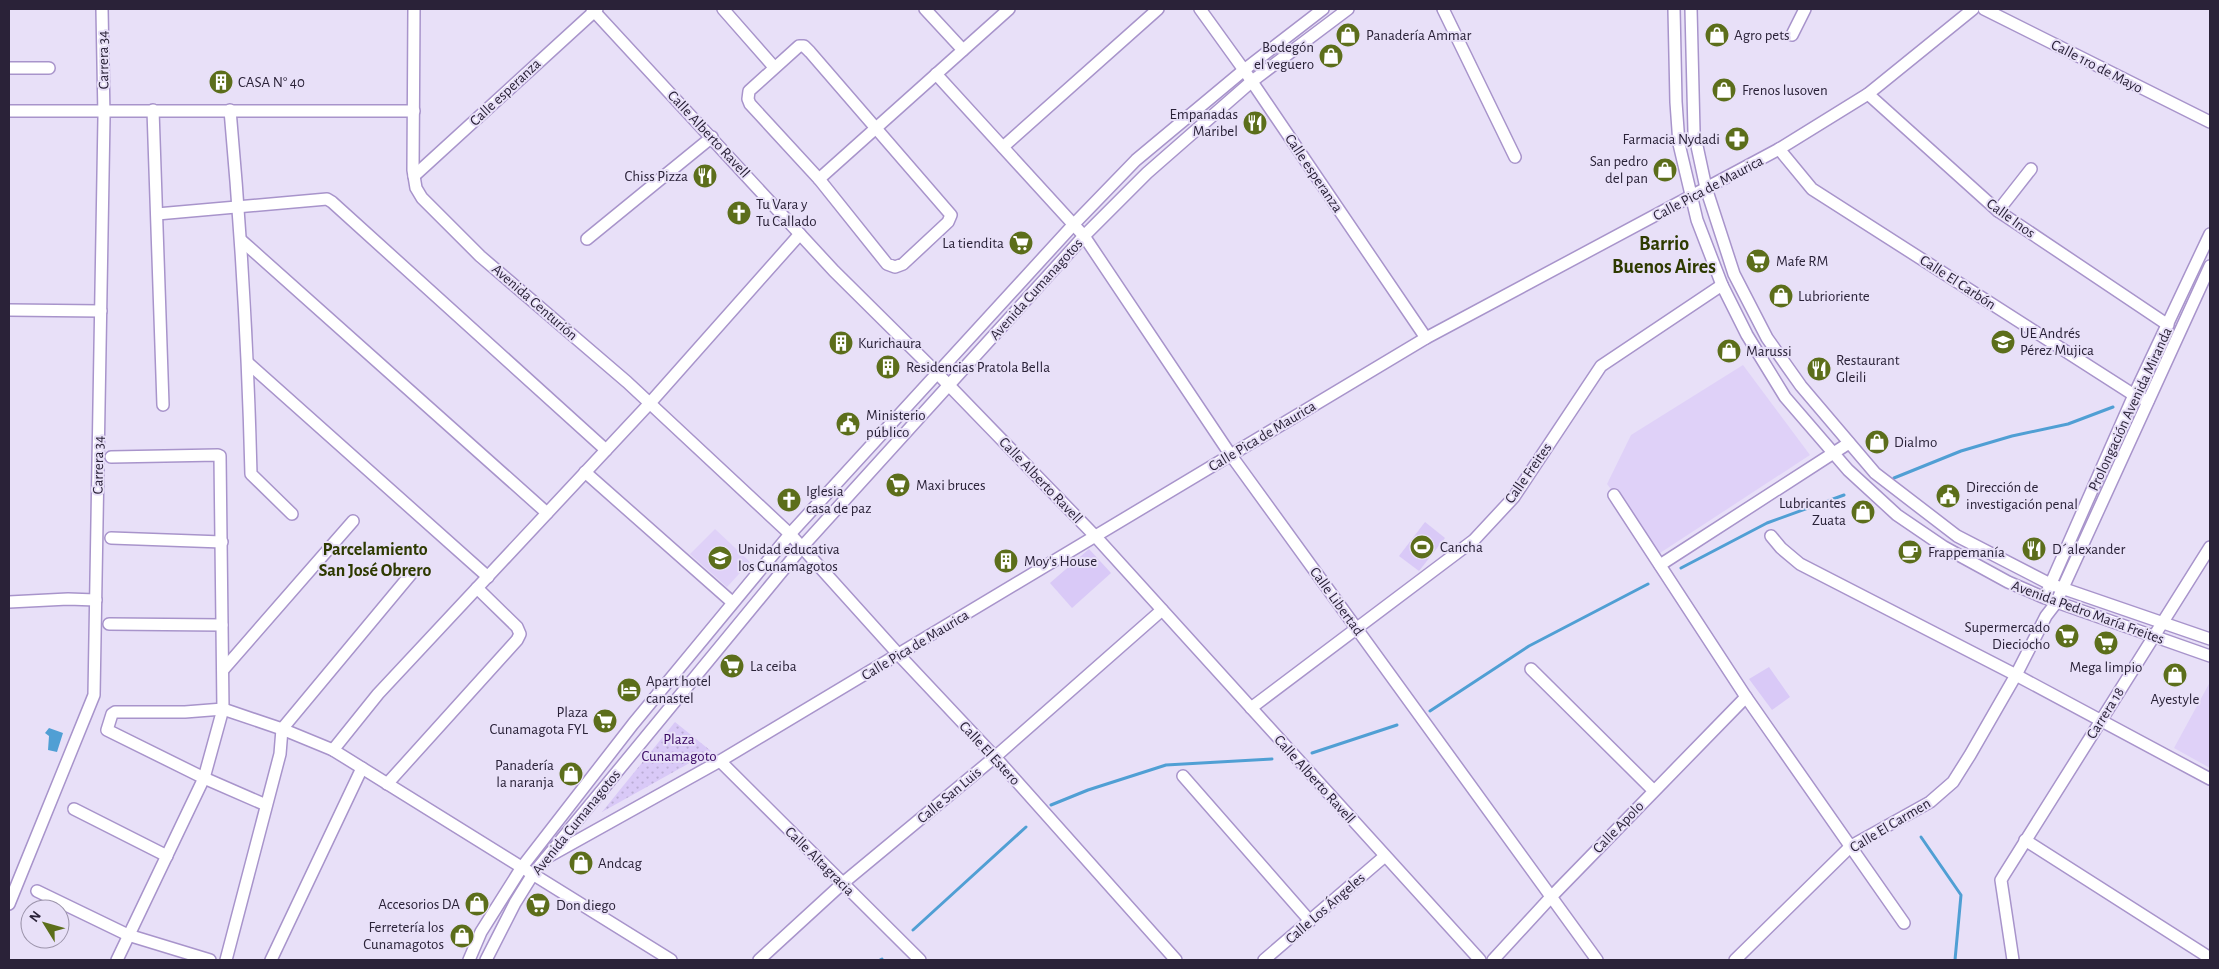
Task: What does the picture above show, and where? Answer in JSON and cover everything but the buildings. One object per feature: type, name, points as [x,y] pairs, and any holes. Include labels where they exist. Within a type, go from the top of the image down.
[{"type":"street","name":"Carrera 34","points":[[9,904],[94,696],[104,110],[102,9]]},
{"type":"street","name":"Avenida Centurión","points":[[414,9],[414,176],[419,193],[444,222],[650,403],[802,547]]},
{"type":"street","name":"Calle esperanza","points":[[414,176],[595,9]]},
{"type":"street","name":"Calle Alberto Ravell","points":[[595,9],[834,270],[1096,537],[1480,960]]},
{"type":"street","points":[[723,9],[774,68]]},
{"type":"street","points":[[925,9],[963,50]]},
{"type":"street","points":[[819,178],[1009,9]]},
{"type":"street","points":[[1003,147],[1158,9]]},
{"type":"street","name":"Avenida Cumanagotos","points":[[469,960],[481,932],[522,867],[633,724],[790,534],[1074,224],[1136,160],[1244,70],[1323,9]]},
{"type":"street","name":"Avenida Cumanagotos","points":[[486,960],[494,941],[532,874],[802,547],[1084,236],[1147,173],[1251,82],[1348,9]]},
{"type":"street","points":[[1443,9],[1515,157]]},
{"type":"street","name":"Avenida Pedro María Freites","points":[[1674,9],[1679,144],[1697,220],[1722,285],[1747,335],[1785,397],[1848,470],[1897,515],[1944,547],[2008,582],[2050,600],[2210,656]]},
{"type":"street","name":"Avenida Pedro María Freites","points":[[1691,9],[1694,132],[1706,188],[1734,274],[1767,338],[1801,386],[1875,472],[1957,536],[2050,584],[2210,639]]},
{"type":"street","points":[[1792,35],[1805,9]]},
{"type":"street","name":"Calle Pica de Maurica","points":[[546,858],[720,761],[1426,338],[1779,149],[1868,94],[1973,9]]},
{"type":"street","name":"Calle 1ro de Mayo","points":[[1984,9],[2210,122]]},
{"type":"street","name":"Calle esperanza","points":[[1204,10],[1426,338]]},
{"type":"street","points":[[799,46],[804,46],[877,127],[951,215],[948,222],[903,264],[895,267],[887,264],[819,178],[750,104],[748,98],[749,91],[799,46]]},
{"type":"street","points":[[9,68],[49,68]]},
{"type":"street","name":"Calle Libertad","points":[[936,74],[1084,236],[1230,454],[1597,960]]},
{"type":"street","name":"Calle Inos","points":[[1868,94],[1998,211],[2168,325]]},
{"type":"street","points":[[153,110],[163,405]]},
{"type":"street","points":[[230,110],[242,241],[251,474],[292,514]]},
{"type":"street","points":[[9,111],[414,110]]},
{"type":"street","points":[[587,239],[712,137]]},
{"type":"street","name":"Calle El Carbón","points":[[1779,149],[1812,189],[2134,395],[2148,401]]},
{"type":"street","points":[[1998,211],[2031,169]]},
{"type":"street","points":[[157,214],[327,200],[332,202],[606,450]]},
{"type":"street","points":[[333,750],[378,694],[650,403],[800,234]]},
{"type":"street","name":"Prolongación Avenida Miranda","points":[[2050,600],[2050,584],[2134,395],[2210,234]]},
{"type":"street","points":[[242,241],[547,513]]},
{"type":"street","name":"Prolongación Avenida Miranda","points":[[2050,600],[2063,589],[2210,266]]},
{"type":"street","name":"Calle Freites","points":[[1251,708],[1474,540],[1514,497],[1601,366],[1722,285]]},
{"type":"street","points":[[9,310],[101,311]]},
{"type":"street","points":[[248,363],[488,577]]},
{"type":"street","points":[[1660,565],[1849,443]]},
{"type":"street","points":[[112,457],[220,456],[222,542],[223,709],[204,778],[117,960]]},
{"type":"street","points":[[585,472],[732,602]]},
{"type":"street","points":[[1614,495],[1746,697],[1904,923]]},
{"type":"street","points":[[223,670],[353,521]]},
{"type":"street","points":[[1771,536],[1780,548],[1800,564],[2016,675],[2210,779]]},
{"type":"street","points":[[111,538],[222,542]]},
{"type":"street","name":"Calle El Estero","points":[[802,547],[899,655],[995,757],[1176,960]]},
{"type":"street","name":"Carrera 18","points":[[2013,960],[2001,880],[2210,547]]},
{"type":"street","points":[[226,960],[280,754],[282,730],[411,574]]},
{"type":"street","points":[[387,784],[517,640],[520,634],[517,627],[477,588]]},
{"type":"street","points":[[9,602],[68,599],[96,600]]},
{"type":"street","name":"Calle El Carmen","points":[[1735,960],[1851,846],[1930,802],[1953,782],[2016,675],[2046,616],[2050,600]]},
{"type":"street","name":"Calle San Luis","points":[[759,960],[843,883],[995,757],[1162,610]]},
{"type":"street","points":[[110,624],[222,625]]},
{"type":"street","points":[[1531,669],[1653,790]]},
{"type":"street","name":"Calle Apolo","points":[[1493,960],[1653,790],[1746,697]]},
{"type":"street","points":[[266,805],[204,778],[106,729],[113,712],[186,712],[223,709],[333,750],[671,960]]},
{"type":"street","name":"Calle Altagracia","points":[[720,761],[920,960]]},
{"type":"street","points":[[271,960],[362,768]]},
{"type":"street","points":[[1183,776],[1284,889],[1310,921]]},
{"type":"street","points":[[74,809],[167,856]]},
{"type":"street","points":[[2025,840],[2210,958]]},
{"type":"street","name":"Calle Los Ángeles","points":[[1264,960],[1385,856]]},
{"type":"street","points":[[37,891],[128,936],[210,960]]},
{"type":"shaded area","points":[[1743,365],[1810,455],[1660,553],[1607,484],[1631,435]]},
{"type":"shaded area","name":"Unidad educativa los Cunamagotos","points":[[715,529],[750,562],[727,587],[690,554]]},
{"type":"shaded area","points":[[2210,682],[2210,768],[2174,748]]},
{"type":"green space","name":"Cancha","points":[[1425,522],[1445,538],[1419,571],[1399,556]]},
{"type":"green space","points":[[1089,549],[1111,573],[1072,608],[1050,583]]},
{"type":"green space","points":[[1769,667],[1790,697],[1772,710],[1749,679]]},
{"type":"green space","name":"Plaza Cunamagoto","points":[[675,722],[711,751],[602,812]]},
{"type":"water","points":[[49,728],[63,733],[57,752],[48,750],[49,736],[45,733]]},
{"type":"waterway","points":[[1894,478],[1961,451],[2012,436],[2068,424],[2113,407]]},
{"type":"waterway","points":[[1681,568],[1767,523],[1844,495]]},
{"type":"waterway","points":[[1430,711],[1529,646],[1648,584]]},
{"type":"waterway","points":[[1312,753],[1397,725]]},
{"type":"waterway","points":[[1051,805],[1088,790],[1166,765],[1272,759]]},
{"type":"waterway","points":[[913,930],[1026,827]]},
{"type":"waterway","points":[[1921,837],[1961,895],[1955,960]]},
{"type":"place","name":"Panadería Ammar","points":[[1348,35]]},
{"type":"place","name":"Agro pets","points":[[1717,35]]},
{"type":"place","name":"Bodegón el veguero","points":[[1331,56]]},
{"type":"place","name":"CASA N° 40","points":[[221,82]]},
{"type":"place","name":"Frenos lusoven","points":[[1724,90]]},
{"type":"place","name":"Empanadas Maribel","points":[[1255,123]]},
{"type":"place","name":"Farmacia Nydadi","points":[[1737,139]]},
{"type":"place","name":"San pedro del pan","points":[[1665,170]]},
{"type":"place","name":"Chiss Pizza","points":[[705,176]]},
{"type":"place","name":"Tu Vara y Tu Callado","points":[[739,213]]},
{"type":"place","name":"La tiendita","points":[[1021,243]]},
{"type":"place","name":"Mafe RM","points":[[1758,261]]},
{"type":"place","name":"Lubrioriente","points":[[1781,296]]},
{"type":"place","name":"UE Andrés Pérez Mujica","points":[[2003,342]]},
{"type":"place","name":"Kurichaura","points":[[841,343]]},
{"type":"place","name":"Marussi","points":[[1729,351]]},
{"type":"place","name":"Residencias Pratola Bella","points":[[888,367]]},
{"type":"place","name":"Restaurant Gleili","points":[[1819,369]]},
{"type":"place","name":"Ministerio público","points":[[848,424]]},
{"type":"place","name":"Dialmo","points":[[1877,442]]},
{"type":"place","name":"Maxi bruces","points":[[898,485]]},
{"type":"place","name":"Dirección de investigación penal","points":[[1948,496]]},
{"type":"place","name":"Iglesia casa de paz","points":[[789,500]]},
{"type":"place","name":"Lubricantes Zuata","points":[[1863,512]]},
{"type":"place","name":"Cancha","points":[[1422,547]]},
{"type":"place","name":"D´alexander","points":[[2034,549]]},
{"type":"place","name":"Frappemanía","points":[[1910,552]]},
{"type":"place","name":"Unidad educativa los Cunamagotos","points":[[720,558]]},
{"type":"place","name":"Moy's House","points":[[1006,561]]},
{"type":"place","name":"Supermercado Dieciocho","points":[[2067,636]]},
{"type":"place","name":"Mega limpio","points":[[2106,643]]},
{"type":"place","name":"La ceiba","points":[[732,666]]},
{"type":"place","name":"Ayestyle","points":[[2175,675]]},
{"type":"place","name":"Apart hotel canastel","points":[[629,690]]},
{"type":"place","name":"Plaza Cunamagota FYL","points":[[605,721]]},
{"type":"place","name":"Panadería la naranja","points":[[571,774]]},
{"type":"place","name":"Andcag","points":[[581,863]]},
{"type":"place","name":"Accesorios DA","points":[[477,904]]},
{"type":"place","name":"Don diego","points":[[538,905]]},
{"type":"place","name":"Ferretería los Cunamagotos","points":[[462,936]]},
{"type":"district","name":"Barrio Buenos Aires","points":[[1664,254]]},
{"type":"district","name":"Parcelamiento San José Obrero","points":[[375,559]]}]
